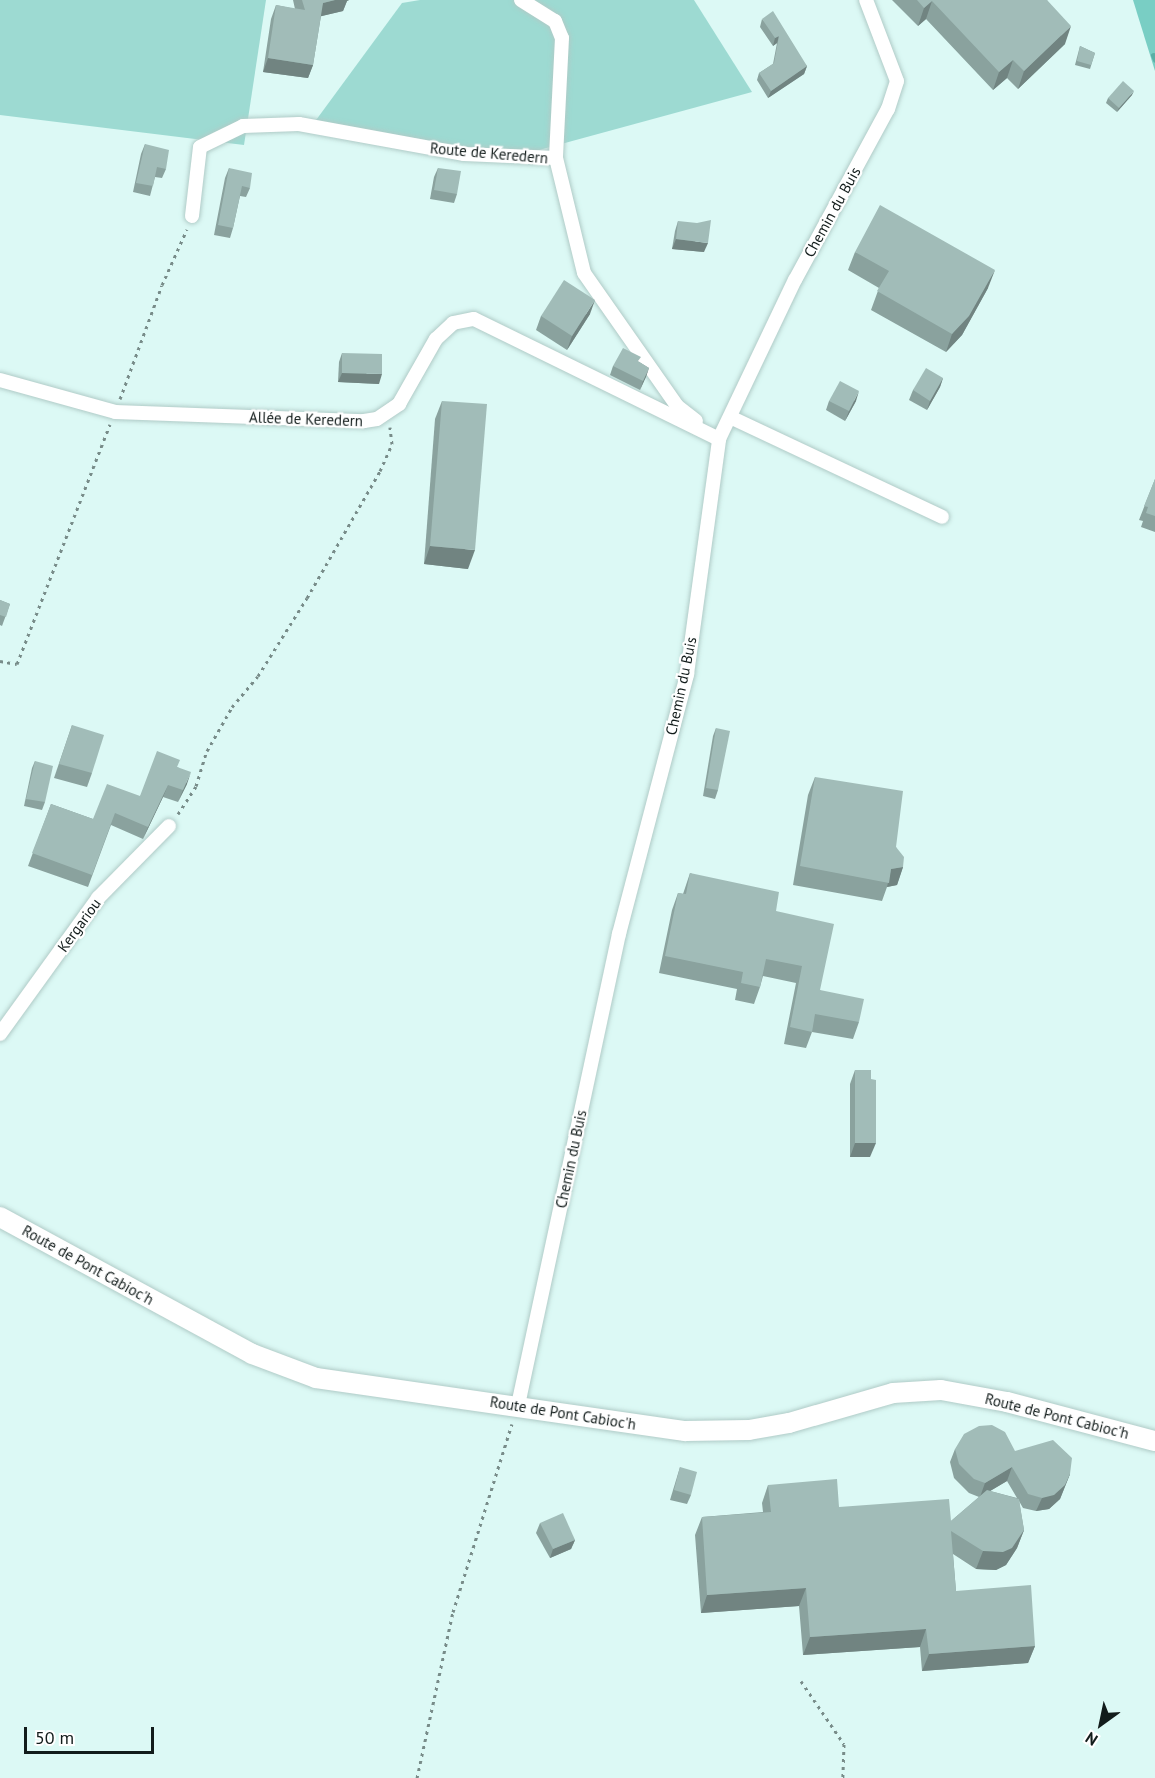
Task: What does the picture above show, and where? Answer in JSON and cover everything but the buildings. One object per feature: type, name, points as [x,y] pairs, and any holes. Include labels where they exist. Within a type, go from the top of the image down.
[{"type":"street","points":[[521,0],[555,21],[562,38],[556,158]]},
{"type":"street","name":"Chemin du Buis","points":[[518,1405],[619,934],[687,674],[719,439],[732,418],[795,280],[888,109],[897,81],[866,0]]},
{"type":"street","name":"Route de Keredern","points":[[192,216],[200,147],[243,126],[300,124],[464,154],[556,158],[584,273],[677,406],[719,439]]},
{"type":"street","points":[[389,413],[410,390],[436,339],[453,324],[474,319],[719,439]]},
{"type":"street","name":"Allée de Keredern","points":[[0,380],[115,412],[364,421],[389,413]]},
{"type":"street","points":[[732,418],[942,517]]},
{"type":"street","name":"Kergariou","points":[[0,1034],[98,898],[169,826]]},
{"type":"street","name":"Route de Pont Cabioc'h","points":[[0,1217],[280,1366],[316,1378],[518,1405],[594,1420],[685,1431],[749,1430],[789,1423],[893,1393],[941,1390],[1007,1401],[1155,1441]]},
{"type":"path","points":[[0,661],[17,664],[162,285],[192,216]]},
{"type":"path","points":[[169,826],[196,786],[207,752],[232,707],[258,676],[307,598],[380,471],[392,444],[389,413]]},
{"type":"path","points":[[417,1778],[453,1612],[518,1405]]},
{"type":"path","points":[[801,1681],[844,1744],[843,1778]]},
{"type":"shaded area","points":[[0,0],[266,0],[244,145],[0,115]]},
{"type":"shaded area","points":[[420,0],[694,0],[752,92],[495,162],[308,131],[402,3]]},
{"type":"shaded area","points":[[1133,0],[1155,0],[1155,71]]},
{"type":"waterway","points":[[1153,55],[1155,60]]}]
